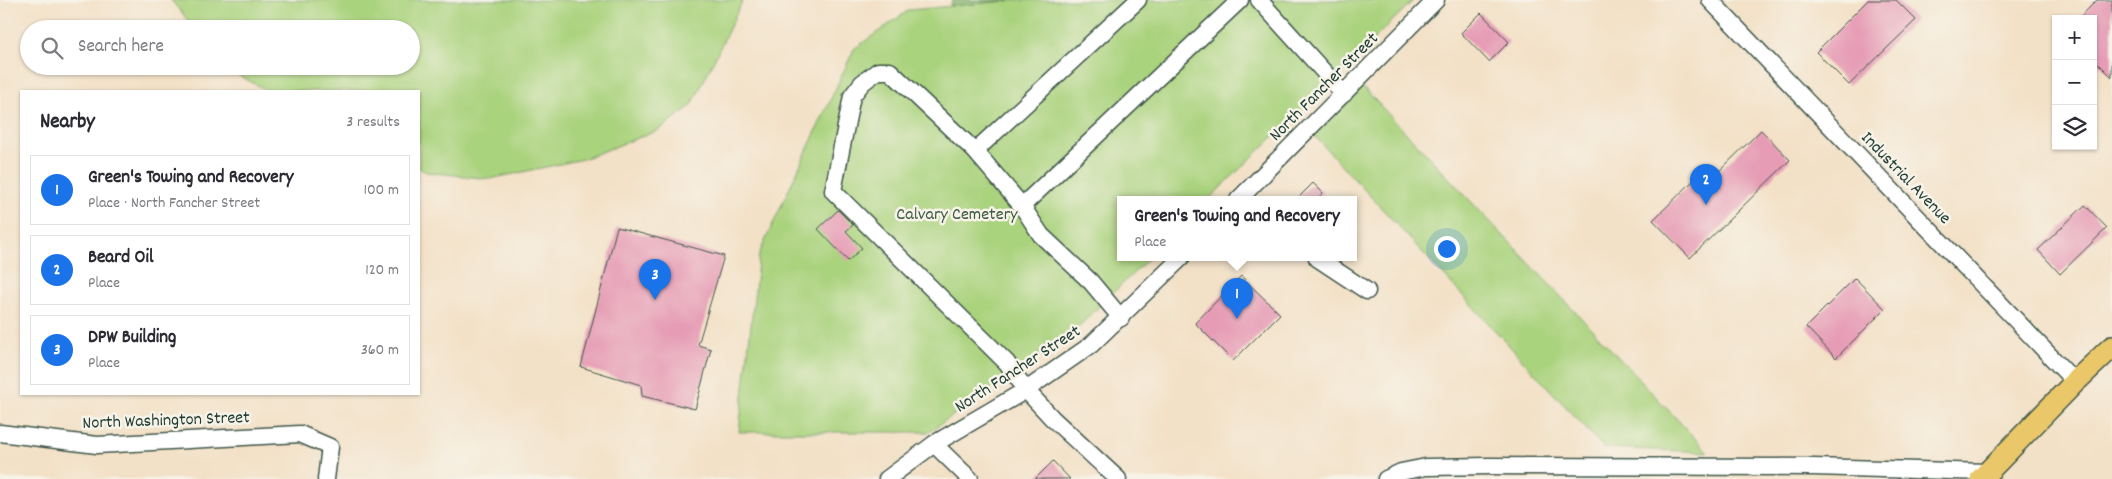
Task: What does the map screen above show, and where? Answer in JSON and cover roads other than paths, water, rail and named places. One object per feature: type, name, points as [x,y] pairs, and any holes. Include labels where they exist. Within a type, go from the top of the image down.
[{"type":"main road","points":[[1984,476],[2075,382],[2112,347]]},
{"type":"street","points":[[975,151],[1138,0]]},
{"type":"street","points":[[1022,206],[1240,0]]},
{"type":"street","points":[[1260,0],[1344,94]]},
{"type":"street","name":"North Fancher Street","points":[[1247,196],[1436,0]]},
{"type":"street","name":"Industrial Avenue","points":[[1710,0],[2075,382]]},
{"type":"street","points":[[1118,479],[1052,418],[1026,390],[1006,363],[833,191],[852,96],[862,83],[878,71],[890,71],[975,151],[1022,206],[1041,235],[1090,282],[1121,318]]},
{"type":"street","name":"North Fancher Street","points":[[887,479],[934,444],[1026,390],[1091,346],[1178,261]]},
{"type":"street","points":[[1322,261],[1368,291]]},
{"type":"street","name":"North Washington Street","points":[[0,433],[97,445],[300,434],[330,447],[326,479]]},
{"type":"street","points":[[934,444],[970,479]]},
{"type":"street","points":[[1386,479],[1400,472],[1426,467],[1489,466],[1813,467],[1984,476]]},
{"type":"place","name":"Beard Oil","points":[[1706,205]]},
{"type":"place","name":"DPW Building","points":[[655,300]]},
{"type":"place","name":"Green's Towing and Recovery","points":[[1237,319]]},
{"type":"park label","name":"Calvary Cemetery","points":[[957,213]]}]
